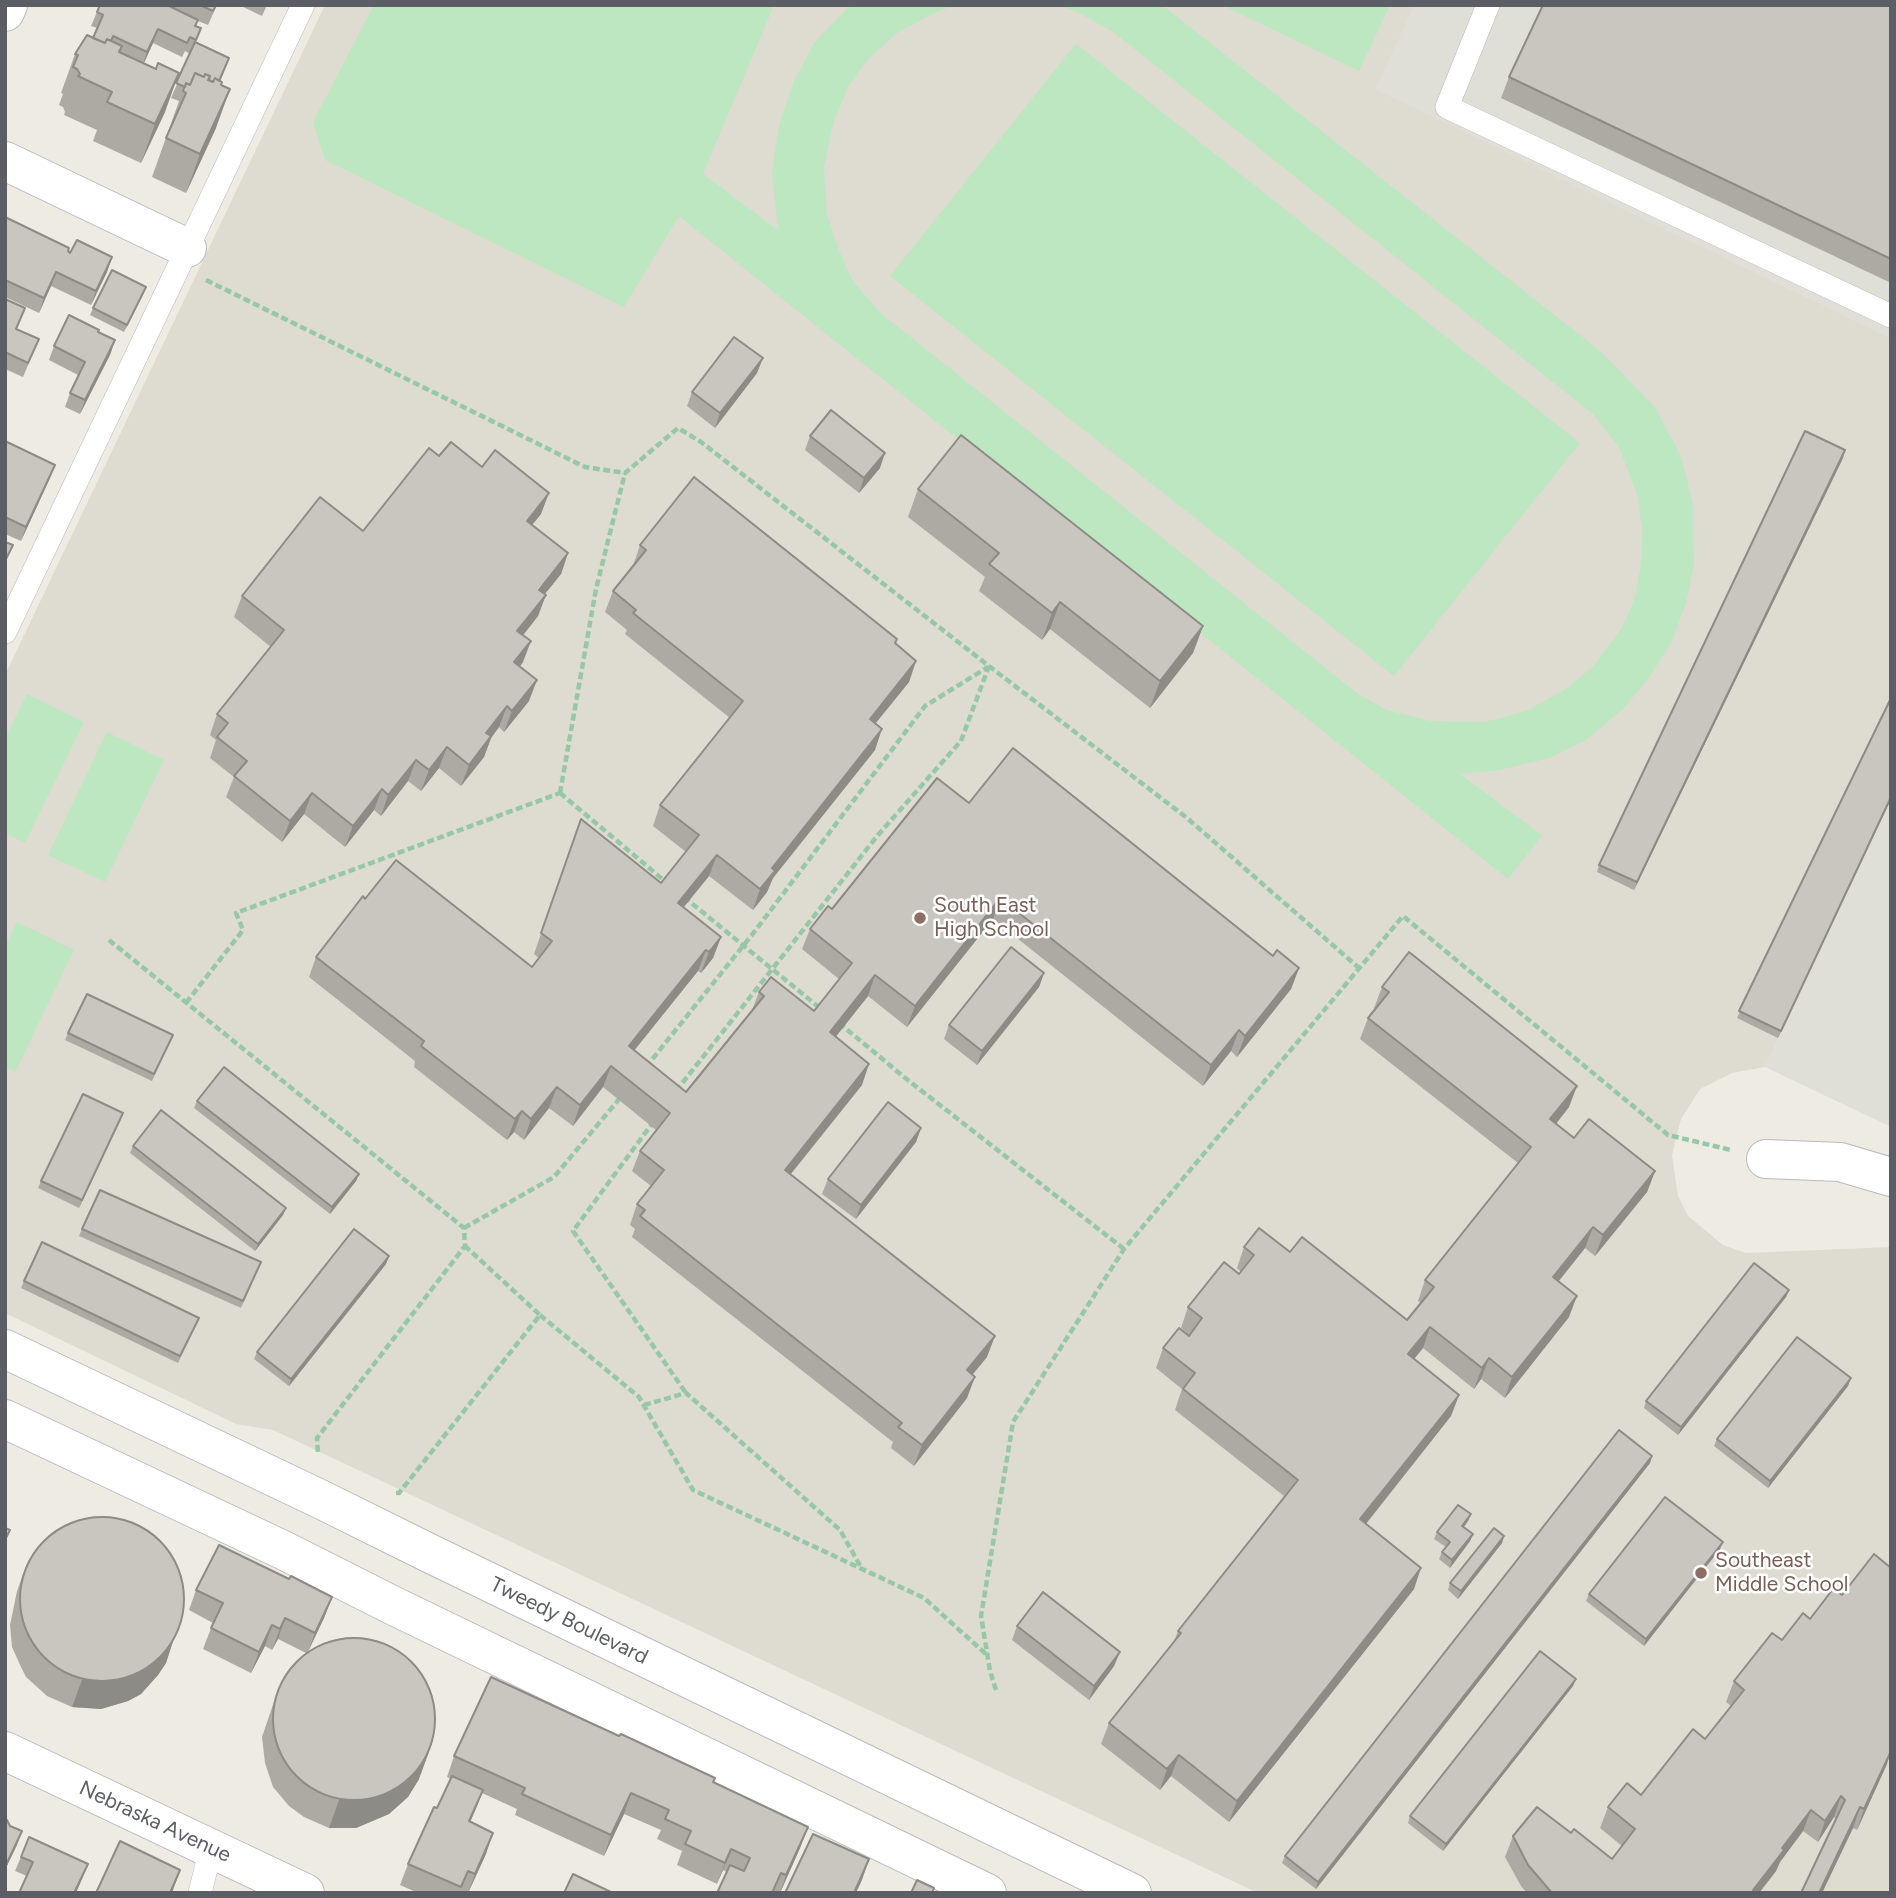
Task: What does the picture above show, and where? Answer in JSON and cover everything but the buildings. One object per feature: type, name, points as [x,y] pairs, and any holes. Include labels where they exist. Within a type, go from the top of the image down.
[{"type":"main road","points":[[5,12],[8,5]]},
{"type":"main road","points":[[5,161],[183,258]]},
{"type":"main road","points":[[1766,1159],[1840,1163],[1891,1177]]},
{"type":"main road","name":"Tweedy Boulevard","points":[[5,1349],[1132,1893]]},
{"type":"main road","points":[[5,1419],[285,1551],[987,1893]]},
{"type":"main road","name":"Nebraska Avenue","points":[[5,1751],[305,1893]]},
{"type":"lane","points":[[5,632],[303,5]]},
{"type":"lane","points":[[1488,5],[1447,107],[1891,316]]},
{"type":"lane","points":[[200,1893],[211,1849]]},
{"type":"path","points":[[183,258],[244,298],[585,467],[625,473]]},
{"type":"path","points":[[560,793],[596,589],[625,473],[678,428],[701,442],[1187,818],[1359,968]]},
{"type":"path","points":[[640,1074],[743,946],[925,706],[989,666]]},
{"type":"path","points":[[669,1100],[878,835],[961,741],[989,666]]},
{"type":"path","points":[[560,793],[672,887]]},
{"type":"path","points":[[186,1003],[243,930],[236,913],[560,793]]},
{"type":"path","points":[[682,895],[823,1010]]},
{"type":"path","points":[[996,1690],[990,1671],[981,1616],[1013,1422],[1124,1249],[1403,916],[1668,1135],[1766,1159]]},
{"type":"path","points":[[109,940],[464,1228],[465,1246],[317,1438],[320,1499]]},
{"type":"path","points":[[833,1019],[1124,1249]]},
{"type":"path","points":[[464,1228],[554,1177],[622,1095]]},
{"type":"path","points":[[661,1111],[573,1231],[686,1393],[840,1530],[863,1570]]},
{"type":"path","points":[[465,1246],[540,1315],[639,1397],[693,1490],[924,1598],[987,1655]]},
{"type":"path","points":[[386,1494],[399,1493],[540,1315]]},
{"type":"path","points":[[644,1405],[686,1393]]},
{"type":"shaded area","name":"South East High School","points":[[325,5],[1415,5],[1375,89],[1891,338],[1891,799],[1765,1067],[1732,1073],[1700,1089],[1681,1119],[1672,1155],[1678,1196],[1688,1216],[1723,1245],[1746,1253],[1891,1247],[1891,1893],[1258,1893],[273,1430],[236,1424],[5,1313],[5,675]]},
{"type":"shaded area","points":[[1415,5],[1891,5],[1891,338],[1374,89]]},
{"type":"shaded area","points":[[1891,799],[1891,1127],[1765,1067]]},
{"type":"green space","points":[[374,5],[774,5],[703,174],[778,230],[772,172],[779,125],[794,81],[814,43],[851,5],[957,5],[936,12],[897,33],[866,61],[848,87],[833,124],[824,168],[827,214],[851,278],[878,311],[1358,694],[1387,710],[1431,721],[1485,722],[1526,711],[1563,691],[1593,667],[1622,628],[1635,598],[1641,564],[1642,528],[1637,494],[1619,447],[1593,414],[1112,31],[1077,12],[1057,5],[1162,5],[1600,351],[1654,406],[1681,456],[1693,504],[1694,565],[1686,603],[1671,643],[1650,676],[1625,707],[1586,740],[1549,758],[1500,770],[1460,774],[1542,835],[1508,879],[679,216],[624,307],[325,160],[313,122]]},
{"type":"green space","points":[[1390,5],[1359,71],[1226,7]]},
{"type":"green space","points":[[1076,44],[1580,443],[1394,676],[890,276]]},
{"type":"green space","points":[[27,694],[84,722],[25,843],[5,833],[5,739]]},
{"type":"green space","points":[[107,732],[164,760],[105,882],[48,855]]},
{"type":"green space","points":[[17,922],[74,950],[15,1072],[5,1067],[5,946]]},
{"type":"place","name":"South East High School","points":[[920,918]]},
{"type":"place","name":"Southeast Middle School","points":[[1701,1573]]}]
